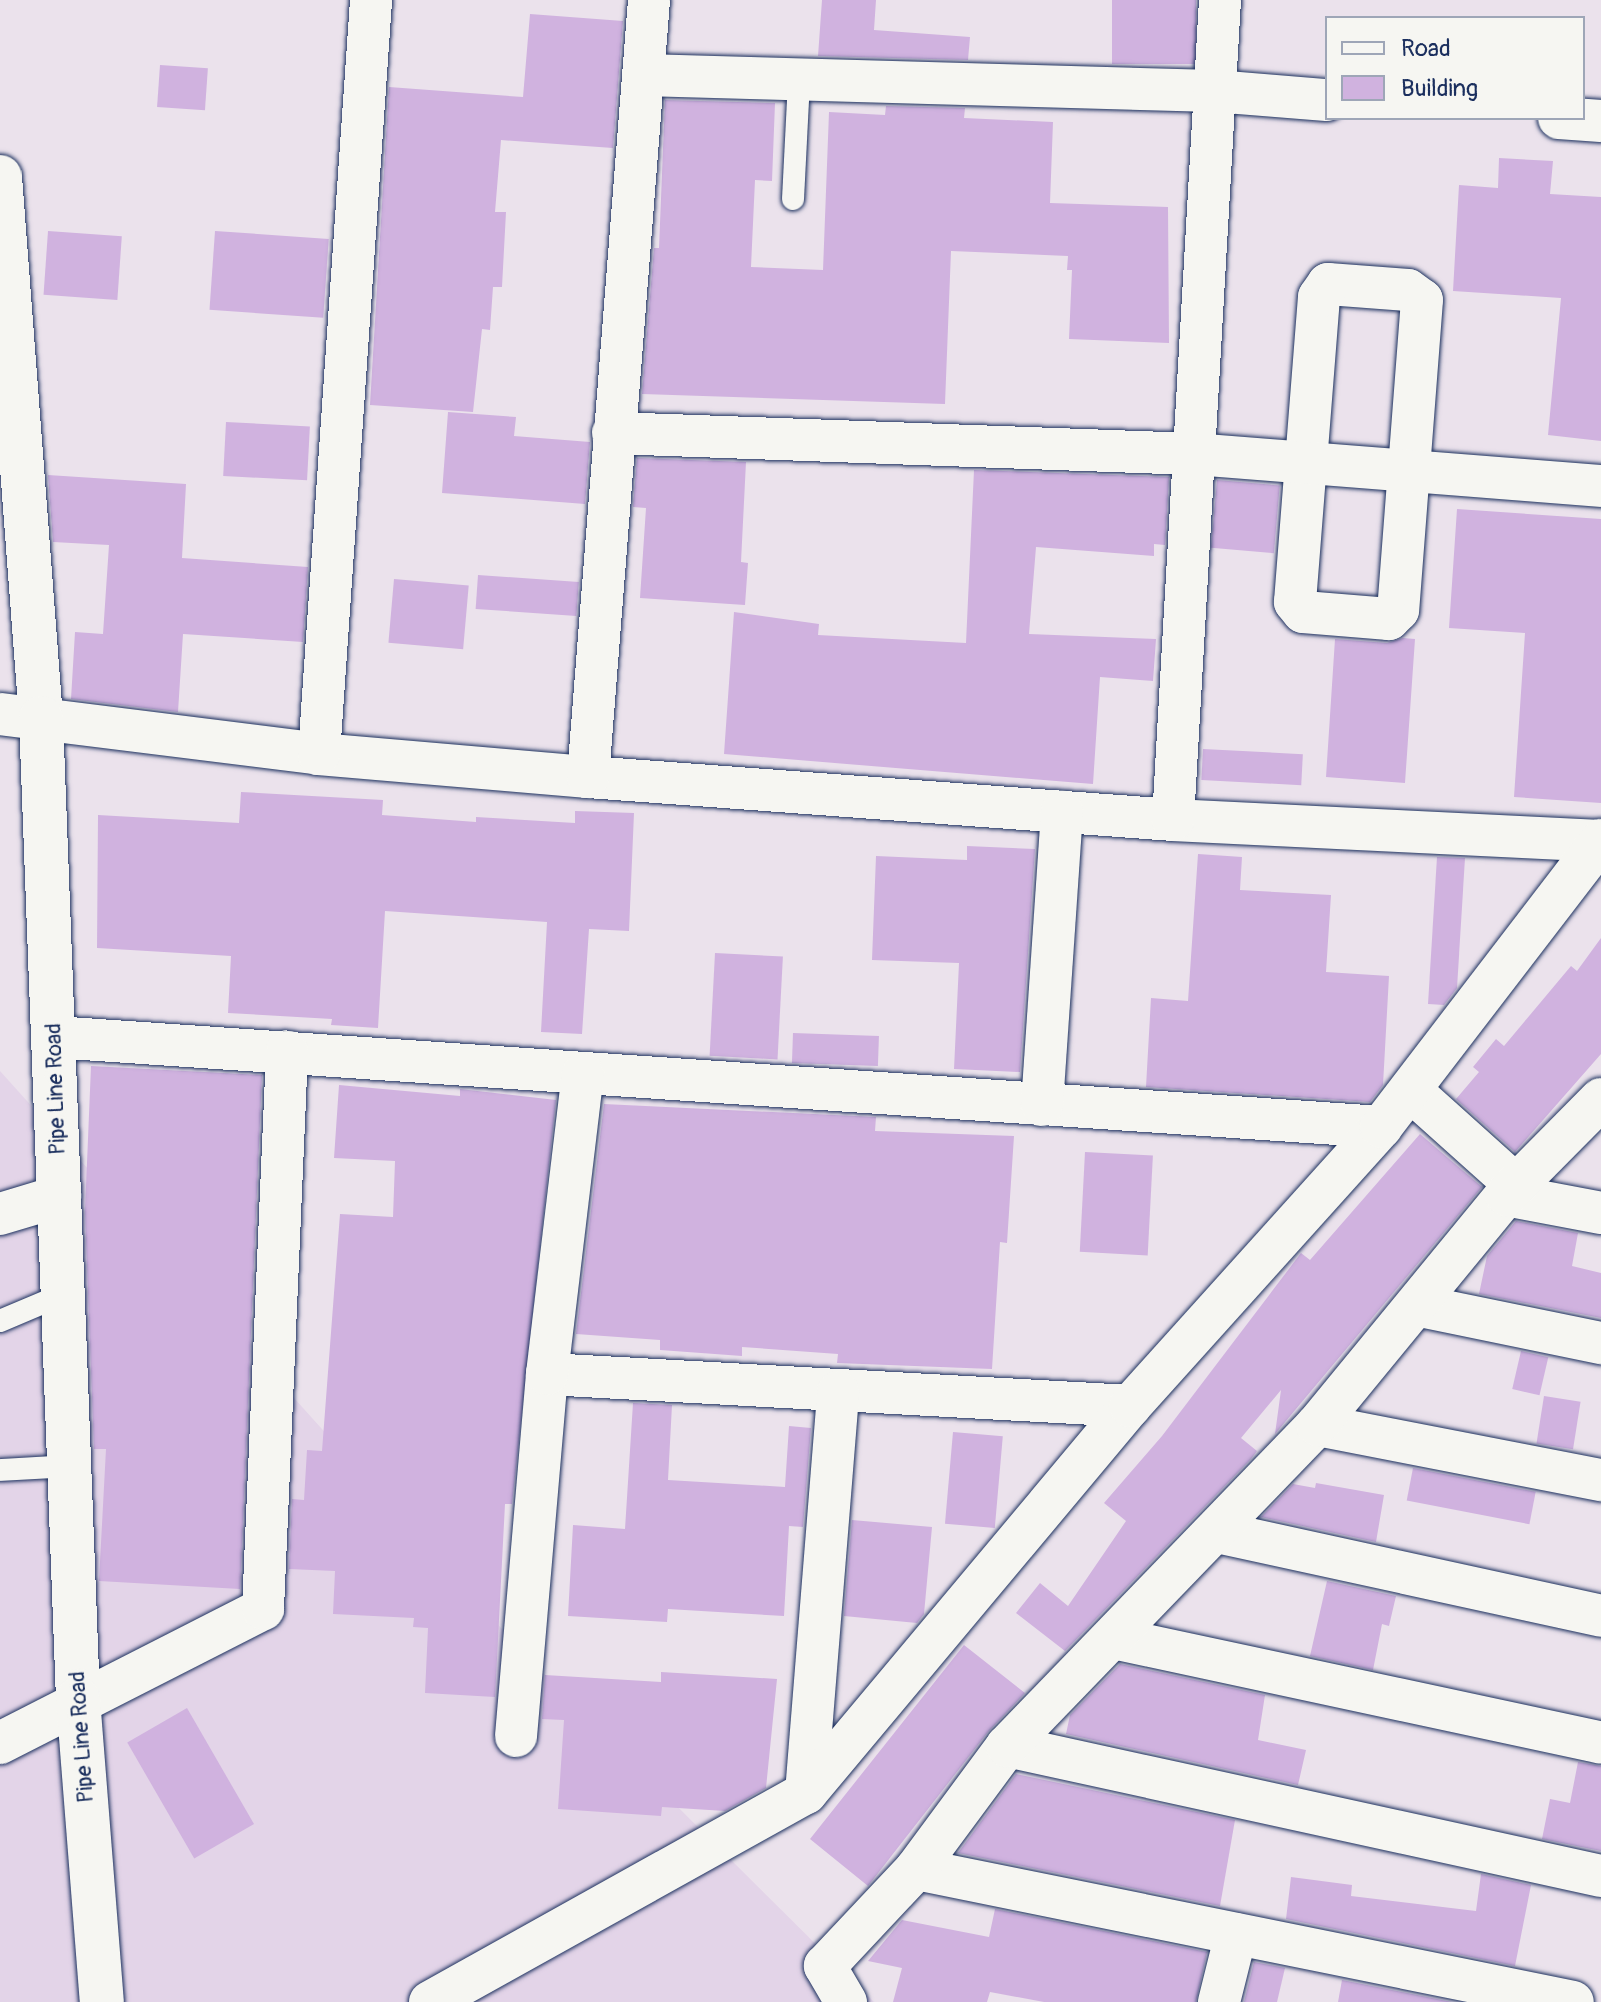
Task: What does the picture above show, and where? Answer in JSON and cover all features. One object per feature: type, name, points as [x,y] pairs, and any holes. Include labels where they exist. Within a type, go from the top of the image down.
[{"type":"street","points":[[319,754],[371,0]]},
{"type":"street","points":[[588,777],[649,0]]},
{"type":"street","points":[[1173,820],[1220,0]]},
{"type":"street","points":[[643,75],[1214,91],[1325,100]]},
{"type":"street","name":"Pipe Line Road","points":[[0,177],[21,716],[54,1037],[78,1699],[102,2002]]},
{"type":"street","points":[[1328,284],[1408,290],[1422,300],[1398,610],[1389,619],[1303,612],[1295,602],[1308,463],[1319,297],[1328,284]]},
{"type":"street","points":[[613,433],[1194,454],[1601,486]]},
{"type":"street","points":[[21,716],[319,754],[588,777],[1173,820],[1600,840]]},
{"type":"street","points":[[1042,1105],[1062,812]]},
{"type":"street","points":[[430,2002],[806,1793],[1130,1406],[1381,1127],[1600,840]]},
{"type":"street","points":[[54,1037],[1381,1127]]},
{"type":"street","points":[[0,1743],[78,1699],[263,1609],[287,1052]]},
{"type":"street","points":[[516,1736],[547,1374],[583,1074]]},
{"type":"street","points":[[1410,1090],[1511,1190],[1601,1213]]},
{"type":"street","points":[[846,2002],[825,1966],[916,1869],[1007,1746],[1317,1425],[1420,1306],[1511,1190],[1601,1099]]},
{"type":"street","points":[[0,1214],[60,1196]]},
{"type":"street","points":[[1420,1306],[1601,1343]]},
{"type":"street","points":[[547,1374],[1130,1406]]},
{"type":"street","points":[[806,1793],[838,1392]]},
{"type":"street","points":[[1317,1425],[1601,1480]]},
{"type":"street","points":[[1217,1532],[1601,1616]]},
{"type":"street","points":[[1113,1638],[1601,1743]]},
{"type":"street","points":[[1007,1746],[1601,1876]]},
{"type":"street","points":[[916,1869],[1573,2002]]},
{"type":"street","points":[[1219,2002],[1236,1934]]},
{"type":"lane","points":[[793,199],[799,79]]},
{"type":"lane","points":[[0,1321],[64,1294]]},
{"type":"lane","points":[[0,1470],[69,1466]]},
{"type":"shaded area","points":[[0,1071],[528,1658],[874,2002],[0,2002]]},
{"type":"building","points":[[822,0],[876,0],[874,30],[970,37],[968,60],[818,56]]},
{"type":"building","points":[[1112,0],[1196,0],[1196,64],[1112,64]]},
{"type":"building","points":[[530,14],[623,21],[613,148],[501,140],[495,212],[506,212],[502,287],[493,287],[490,330],[482,329],[473,412],[370,405],[389,87],[523,97]]},
{"type":"building","points":[[160,65],[208,68],[205,110],[157,107]]},
{"type":"building","points":[[665,100],[775,103],[772,181],[755,180],[751,267],[823,270],[829,112],[885,115],[886,106],[965,108],[964,118],[1053,122],[1050,203],[1168,207],[1169,343],[1069,339],[1072,270],[1067,270],[1068,256],[951,251],[945,404],[642,394],[654,248],[659,248]]},
{"type":"building","points":[[1499,158],[1553,161],[1550,194],[1601,197],[1601,441],[1548,435],[1561,298],[1453,291],[1459,185],[1498,188]]},
{"type":"building","points":[[48,231],[122,236],[117,300],[44,295]]},
{"type":"building","points":[[215,231],[329,239],[323,318],[209,310]]},
{"type":"building","points":[[448,412],[516,417],[514,436],[590,442],[585,504],[442,493]]},
{"type":"building","points":[[226,422],[310,426],[307,480],[223,476]]},
{"type":"building","points":[[637,458],[746,462],[741,562],[748,563],[745,605],[640,598],[646,508],[633,507]]},
{"type":"building","points":[[974,470],[1169,477],[1165,545],[1154,544],[1154,556],[1036,547],[1029,634],[1156,639],[1153,681],[1100,677],[1093,784],[724,754],[734,612],[819,624],[818,635],[966,643]]},
{"type":"building","points":[[48,475],[186,484],[182,558],[308,567],[303,642],[183,634],[178,712],[71,699],[75,632],[103,634],[109,545],[53,542]]},
{"type":"building","points":[[1217,480],[1280,485],[1274,553],[1211,548]]},
{"type":"building","points":[[1457,509],[1601,519],[1601,803],[1514,797],[1525,633],[1449,628]]},
{"type":"building","points":[[478,575],[579,582],[576,616],[476,609]]},
{"type":"building","points":[[394,579],[469,586],[463,649],[388,643]]},
{"type":"building","points":[[1403,638],[1415,639],[1405,783],[1326,777],[1335,639],[1387,643]]},
{"type":"building","points":[[1203,749],[1303,754],[1301,785],[1201,780]]},
{"type":"building","points":[[241,792],[383,800],[382,815],[476,822],[476,817],[575,823],[575,811],[634,813],[629,931],[589,929],[582,1034],[541,1032],[547,922],[385,911],[378,1028],[331,1025],[332,1019],[228,1013],[231,956],[97,948],[98,815],[239,823]]},
{"type":"building","points":[[967,846],[1035,849],[1020,1072],[954,1069],[959,963],[872,960],[876,856],[967,860]]},
{"type":"building","points":[[1198,854],[1242,857],[1240,890],[1331,895],[1326,972],[1389,976],[1383,1085],[1370,1102],[1146,1087],[1151,998],[1188,1001]]},
{"type":"building","points":[[1437,857],[1465,858],[1457,988],[1444,1005],[1428,1004]]},
{"type":"building","points":[[1601,938],[1601,1054],[1515,1152],[1456,1099],[1479,1072],[1473,1067],[1496,1039],[1504,1046],[1571,966],[1577,971]]},
{"type":"building","points":[[715,953],[783,957],[778,1059],[710,1056]]},
{"type":"building","points":[[793,1033],[879,1036],[878,1066],[792,1063]]},
{"type":"building","points":[[91,1066],[262,1075],[240,1589],[99,1581],[106,1449],[94,1449],[85,1211]]},
{"type":"building","points":[[339,1085],[460,1096],[460,1089],[556,1100],[512,1504],[505,1504],[495,1697],[425,1693],[428,1628],[413,1627],[414,1618],[333,1614],[335,1571],[289,1569],[292,1499],[304,1500],[307,1450],[322,1451],[340,1214],[393,1217],[395,1161],[334,1158]]},
{"type":"building","points":[[604,1104],[876,1117],[875,1131],[1014,1136],[1007,1243],[1000,1242],[992,1369],[837,1363],[838,1354],[742,1347],[742,1356],[660,1350],[660,1340],[576,1334]]},
{"type":"building","points":[[1420,1134],[1482,1187],[1275,1434],[1281,1390],[1241,1438],[1257,1451],[1251,1459],[1065,1651],[1016,1613],[1040,1583],[1068,1606],[1126,1521],[1104,1503],[1162,1436],[1301,1253],[1310,1260]]},
{"type":"building","points":[[1085,1152],[1153,1156],[1148,1255],[1080,1252]]},
{"type":"building","points":[[1516,1221],[1578,1233],[1572,1266],[1601,1273],[1601,1318],[1479,1294],[1487,1256]]},
{"type":"building","points":[[1521,1351],[1548,1357],[1540,1395],[1512,1389]]},
{"type":"building","points":[[1544,1396],[1581,1402],[1573,1449],[1536,1443]]},
{"type":"building","points":[[633,1403],[672,1405],[668,1480],[785,1487],[789,1426],[811,1428],[803,1527],[789,1526],[784,1616],[668,1609],[667,1622],[568,1616],[573,1525],[625,1529]]},
{"type":"building","points":[[953,1432],[1003,1436],[995,1528],[945,1524]]},
{"type":"building","points":[[1413,1468],[1536,1492],[1529,1524],[1407,1500]]},
{"type":"building","points":[[1316,1483],[1384,1495],[1376,1542],[1261,1517],[1293,1484],[1315,1488]]},
{"type":"building","points":[[852,1520],[932,1527],[924,1614],[917,1623],[844,1616]]},
{"type":"building","points":[[1327,1581],[1396,1596],[1389,1626],[1382,1624],[1373,1670],[1310,1656]]},
{"type":"building","points":[[964,1645],[1025,1693],[988,1732],[868,1886],[810,1839]]},
{"type":"building","points":[[1120,1664],[1265,1695],[1258,1740],[1306,1750],[1298,1785],[1066,1734],[1070,1715]]},
{"type":"building","points":[[661,1672],[777,1679],[766,1788],[725,1811],[662,1807],[661,1816],[558,1809],[564,1720],[542,1719],[545,1675],[661,1682]]},
{"type":"building","points":[[187,1708],[254,1824],[194,1859],[127,1742]]},
{"type":"building","points":[[1578,1762],[1601,1766],[1601,1851],[1542,1839],[1550,1799],[1570,1803]]},
{"type":"building","points":[[1016,1774],[1235,1820],[1220,1906],[958,1853]]},
{"type":"building","points":[[1481,1874],[1531,1885],[1515,1966],[1286,1919],[1291,1877],[1352,1885],[1351,1896],[1476,1911]]},
{"type":"building","points":[[995,1909],[1207,1952],[1196,2002],[1044,2002],[990,1992],[987,2002],[893,2002],[902,1968],[868,1961],[902,1920],[989,1937]]},
{"type":"building","points":[[1254,1962],[1285,1968],[1277,2002],[1244,2002]]},
{"type":"building","points":[[1342,1980],[1452,2002],[1338,2002]]}]
